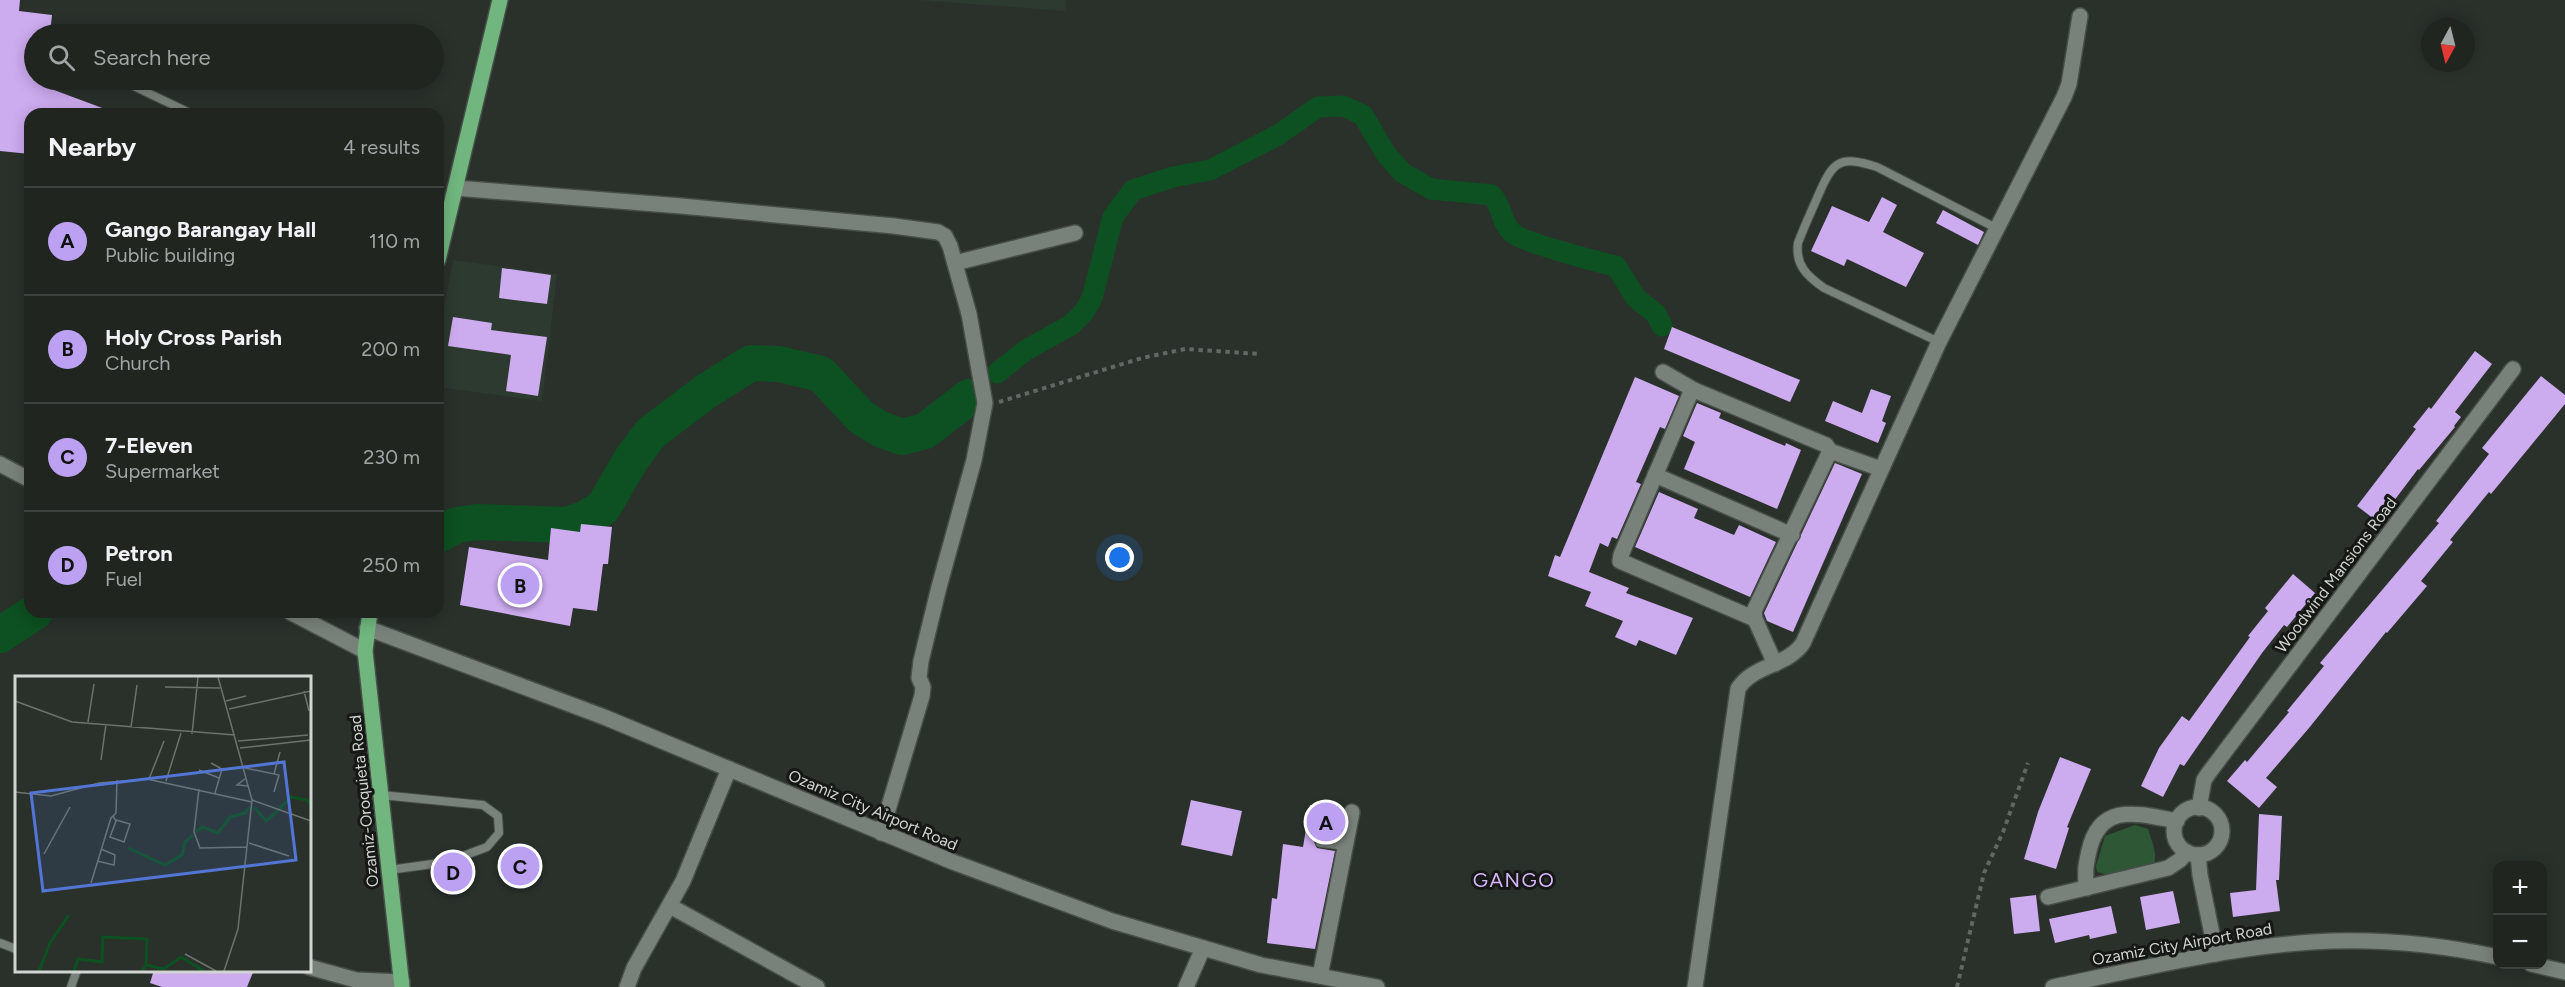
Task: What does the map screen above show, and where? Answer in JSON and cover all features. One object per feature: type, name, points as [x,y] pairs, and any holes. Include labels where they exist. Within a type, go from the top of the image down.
[{"type":"main road","points":[[444,221],[456,188],[501,0]]},
{"type":"main road","name":"Ozamiz-Oroquieta Road","points":[[369,618],[365,651],[402,984]]},
{"type":"street","points":[[1695,987],[1738,689],[1750,678],[1792,656],[1803,643],[1939,342],[2064,97],[2069,84],[2080,15]]},
{"type":"street","points":[[456,188],[693,207],[938,232],[945,236],[969,314],[984,390],[984,407],[974,459],[921,661],[919,678],[923,687],[922,696],[881,833]]},
{"type":"street","points":[[955,264],[1075,233]]},
{"type":"street","name":"Woodwind Mansions Road","points":[[2199,808],[2204,780],[2208,774],[2513,369]]},
{"type":"street","points":[[1664,372],[1694,390],[1826,445],[1830,451],[1881,469]]},
{"type":"street","points":[[1694,390],[1690,394],[1620,555],[1620,561],[1755,619]]},
{"type":"street","points":[[1775,664],[1755,619],[1754,611],[1830,451]]},
{"type":"street","points":[[0,464],[24,477]]},
{"type":"street","points":[[1655,475],[1792,535]]},
{"type":"street","points":[[302,618],[365,651]]},
{"type":"street","name":"Ozamiz City Airport Road","points":[[367,628],[604,717],[953,862],[1112,921],[1261,965],[1371,986]]},
{"type":"street","points":[[627,987],[634,968],[670,906],[729,769]]},
{"type":"street","points":[[2048,897],[2168,868],[2193,853],[2205,854],[2216,847],[2222,835],[2220,821],[2211,811],[2199,808],[2186,811],[2177,821],[2176,838],[2193,853],[2216,954]]},
{"type":"street","points":[[1320,976],[1352,812]]},
{"type":"street","points":[[2086,888],[2085,867],[2092,838],[2094,831],[2103,822],[2132,814],[2177,821]]},
{"type":"street","points":[[670,906],[817,987]]},
{"type":"street","name":"Ozamiz City Airport Road","points":[[2053,987],[2216,954],[2314,942],[2371,941],[2446,946],[2493,956]]},
{"type":"street","points":[[1186,987],[1203,948]]},
{"type":"street","points":[[310,967],[356,980],[402,984]]},
{"type":"street","points":[[2547,968],[2565,972]]},
{"type":"lane","points":[[142,90],[179,108]]},
{"type":"lane","points":[[1939,342],[1824,288],[1810,279],[1800,265],[1797,252],[1798,243],[1829,171],[1843,162],[1858,161],[1877,167],[1996,228]]},
{"type":"lane","points":[[381,795],[483,805],[498,816],[499,833],[487,847],[447,862],[389,870]]},
{"type":"lane","points":[[1320,843],[1346,846]]},
{"type":"lane","points":[[0,943],[15,950]]},
{"type":"lane","points":[[71,987],[76,972]]},
{"type":"path","points":[[984,407],[1142,358],[1185,349],[1258,354]]},
{"type":"path","points":[[1957,987],[1979,890],[2028,764]]},
{"type":"shaded area","points":[[918,0],[1066,0],[1065,11]]},
{"type":"shaded area","points":[[453,260],[557,274],[542,401],[444,388],[444,308]]},
{"type":"green space","points":[[2135,825],[2148,829],[2155,852],[2153,866],[2110,875],[2097,872],[2096,866],[2105,836]]},
{"type":"building","points":[[0,0],[20,0],[19,11],[52,15],[51,24],[24,24],[24,90],[54,90],[102,108],[24,108],[24,153],[0,151]]},
{"type":"building","points":[[1882,197],[1897,205],[1883,232],[1924,253],[1906,287],[1847,259],[1844,266],[1811,251],[1832,206],[1869,222]]},
{"type":"building","points":[[1943,210],[1984,232],[1978,245],[1936,223]]},
{"type":"building","points":[[502,268],[551,275],[547,304],[499,298]]},
{"type":"building","points":[[453,317],[492,323],[491,330],[547,337],[538,396],[506,391],[511,355],[448,346]]},
{"type":"building","points":[[1672,327],[1800,380],[1790,402],[1664,349]]},
{"type":"building","points":[[2475,351],[2492,364],[2455,412],[2461,417],[2455,427],[2418,469],[2378,522],[2357,506],[2416,429],[2413,427],[2429,407],[2431,409]]},
{"type":"building","points":[[2541,376],[2565,395],[2565,404],[2450,540],[2453,542],[2421,581],[2427,586],[2386,632],[2266,778],[2277,787],[2259,808],[2227,781],[2245,760],[2247,762],[2289,712],[2287,711],[2324,666],[2320,663],[2439,523],[2436,521],[2489,454],[2482,448]]},
{"type":"building","points":[[1635,377],[1679,396],[1665,429],[1660,427],[1636,482],[1641,484],[1617,539],[1612,537],[1608,547],[1600,543],[1589,572],[1629,588],[1626,593],[1693,618],[1676,655],[1639,640],[1636,646],[1615,637],[1623,621],[1585,606],[1591,592],[1548,576],[1555,555],[1560,557]]},
{"type":"building","points":[[1871,389],[1891,396],[1882,421],[1886,423],[1878,443],[1825,421],[1833,401],[1862,413]]},
{"type":"building","points":[[1697,403],[1721,413],[1719,418],[1785,446],[1786,443],[1801,450],[1777,509],[1684,469],[1695,442],[1683,436]]},
{"type":"building","points":[[1835,463],[1862,474],[1793,632],[1767,621],[1764,613]]},
{"type":"building","points":[[1659,492],[1698,509],[1694,518],[1734,535],[1739,525],[1776,542],[1750,597],[1635,547]]},
{"type":"building","points":[[581,524],[612,527],[608,564],[603,564],[597,611],[573,608],[570,626],[460,605],[469,547],[548,560],[551,528],[580,532]]},
{"type":"building","points":[[2293,574],[2315,593],[2287,627],[2284,625],[2262,653],[2184,766],[2180,764],[2163,797],[2141,786],[2159,748],[2182,716],[2189,721],[2268,611],[2265,608]]},
{"type":"building","points":[[2060,757],[2091,769],[2067,827],[2069,828],[2056,869],[2024,859],[2038,812]]},
{"type":"building","points":[[1191,800],[1242,811],[1232,856],[1181,845]]},
{"type":"building","points":[[1310,805],[1342,811],[1337,839],[1320,837],[1314,842],[1317,848],[1335,851],[1315,949],[1267,943],[1272,898],[1277,899],[1283,844],[1303,847]]},
{"type":"building","points":[[2259,814],[2282,816],[2279,880],[2276,880],[2280,911],[2233,917],[2230,893],[2256,890]]},
{"type":"building","points":[[2173,891],[2180,923],[2146,930],[2140,897]]},
{"type":"building","points":[[2036,895],[2040,931],[2014,934],[2010,898]]},
{"type":"building","points":[[2111,906],[2117,933],[2090,939],[2089,935],[2055,943],[2049,919]]},
{"type":"building","points":[[153,972],[253,972],[247,987],[162,987],[150,983]]},
{"type":"waterway","points":[[997,373],[1026,350],[1071,325],[1084,312],[1092,298],[1113,217],[1133,190],[1173,177],[1210,170],[1278,135],[1318,107],[1343,106],[1363,115],[1386,154],[1403,173],[1431,189],[1492,195],[1509,230],[1520,238],[1616,266],[1636,298],[1656,314],[1662,326]]},
{"type":"waterway","points":[[444,532],[457,525],[477,522],[566,525],[584,519],[603,508],[632,458],[651,433],[705,392],[751,363],[779,364],[821,374],[861,417],[880,429],[902,437],[925,431],[969,397]]},
{"type":"waterway","points":[[0,635],[26,618]]},
{"type":"place","name":"Holy Cross Parish","points":[[520,585]]},
{"type":"place","name":"Gango Barangay Hall","points":[[1326,822]]},
{"type":"place","name":"7-Eleven","points":[[520,866]]},
{"type":"place","name":"Petron","points":[[453,872]]},
{"type":"district","name":"GANGO","points":[[1514,880]]}]
